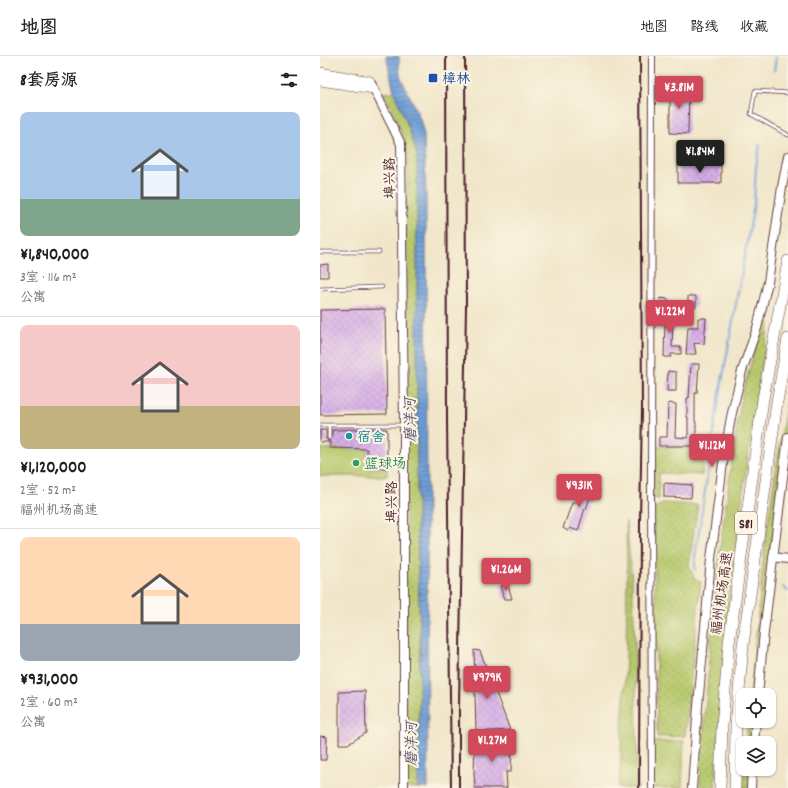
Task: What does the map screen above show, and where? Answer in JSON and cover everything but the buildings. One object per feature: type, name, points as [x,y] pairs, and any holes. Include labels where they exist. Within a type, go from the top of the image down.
[{"type":"highway","name":"福州机场高速","points":[[720,788],[722,726],[729,644],[763,400],[788,260]]},
{"type":"highway","name":"福州机场高速","points":[[735,788],[736,726],[743,645],[777,402],[788,339]]},
{"type":"main road","points":[[320,72],[372,85]]},
{"type":"main road","points":[[320,81],[372,85]]},
{"type":"main road","name":"埠兴路","points":[[372,85],[401,144],[404,425],[404,788]]},
{"type":"main road","points":[[692,788],[711,559],[723,463],[731,417],[742,371],[757,328],[768,282],[788,156]]},
{"type":"main road","points":[[759,688],[764,632],[788,437]]},
{"type":"main road","points":[[773,557],[788,559]]},
{"type":"main road","points":[[751,788],[752,776]]},
{"type":"street","points":[[652,56],[652,788]]},
{"type":"lane","points":[[788,93],[755,91],[751,114],[788,135]]},
{"type":"lane","points":[[320,252],[379,252]]},
{"type":"lane","points":[[320,289],[382,287]]},
{"type":"lane","points":[[320,425],[404,425]]},
{"type":"lane","points":[[329,425],[329,438]]},
{"type":"green space","points":[[394,92],[408,126],[417,154],[417,528],[420,641],[418,788],[406,788],[405,232],[408,152],[397,121],[383,93]]},
{"type":"green space","points":[[766,310],[771,310],[755,408],[737,538],[727,625],[715,788],[700,788],[715,586],[736,430],[742,395]]},
{"type":"green space","points":[[788,394],[788,420],[782,456],[756,688],[751,688],[765,543]]},
{"type":"green space","points":[[706,446],[702,475],[659,473],[659,499],[653,498],[655,447]]},
{"type":"green space","points":[[320,449],[367,449],[367,468],[387,468],[387,476],[320,476]]},
{"type":"green space","points":[[665,503],[698,505],[689,565],[694,578],[701,582],[685,736],[657,737],[654,512],[656,507]]},
{"type":"green space","points":[[626,521],[632,581],[635,644],[638,788],[619,788],[626,657]]},
{"type":"green space","points":[[747,728],[752,728],[751,736],[747,736]]},
{"type":"green space","points":[[684,741],[682,788],[649,788],[648,742]]},
{"type":"green space","points":[[744,776],[749,776],[748,788],[743,788]]},
{"type":"water","points":[[386,56],[399,56],[400,76],[421,122],[424,135],[426,192],[428,788],[418,788],[420,641],[417,528],[417,154],[408,126],[394,92]]},
{"type":"waterway","points":[[774,71],[776,56]]},
{"type":"waterway","points":[[695,570],[695,557],[718,404],[754,204],[756,167],[760,144]]},
{"type":"waterway","points":[[783,587],[788,591]]},
{"type":"railway","points":[[446,56],[447,420],[451,788]]},
{"type":"railway","points":[[459,788],[466,308],[465,56]]},
{"type":"railway","points":[[639,788],[642,408],[640,56]]},
{"type":"place","name":"樟林","points":[[433,78]]},
{"type":"place","name":"宿舍","points":[[349,436]]},
{"type":"place","name":"篮球场","points":[[356,463]]},
{"type":"water label","name":"磨洋河","points":[[410,420]]},
{"type":"water label","name":"磨洋河","points":[[411,744]]}]
